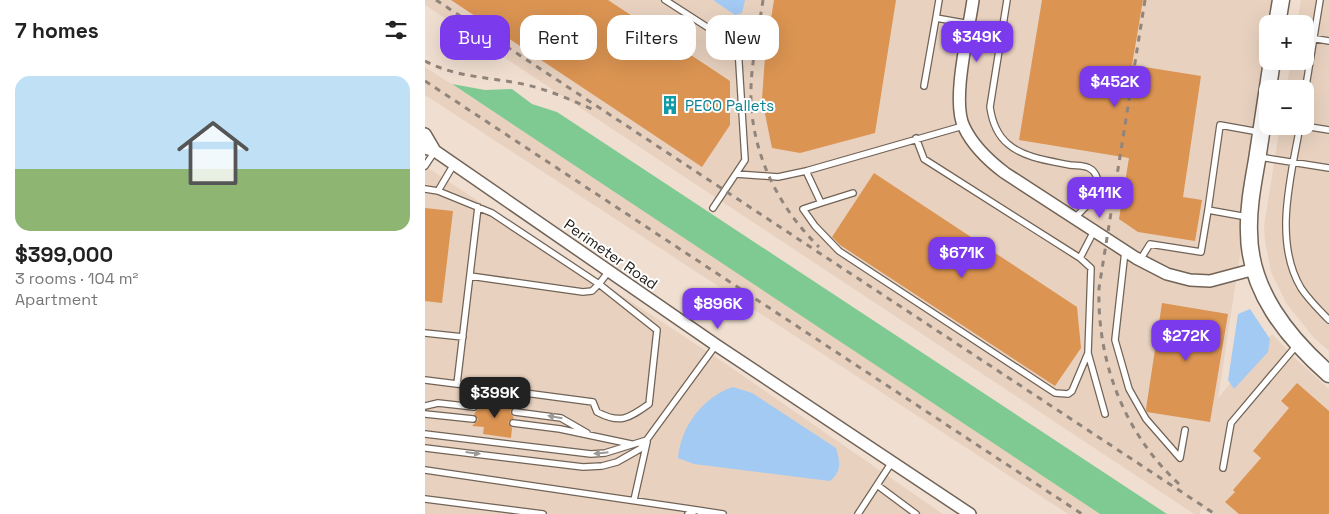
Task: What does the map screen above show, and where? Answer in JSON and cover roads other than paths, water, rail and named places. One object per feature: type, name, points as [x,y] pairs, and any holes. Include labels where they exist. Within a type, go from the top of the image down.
[{"type":"street","points":[[973,0],[959,95],[963,126],[977,147],[996,166],[1125,251],[1167,274],[1200,281],[1219,280],[1255,269]]},
{"type":"street","points":[[1278,15],[1281,0]]},
{"type":"street","name":"Perimeter Road","points":[[425,134],[430,149],[970,514]]},
{"type":"street","points":[[1261,135],[1249,217],[1249,242],[1255,269],[1274,313],[1298,344],[1329,374]]},
{"type":"lane","points":[[665,0],[738,47],[745,160],[713,208]]},
{"type":"lane","points":[[924,86],[939,0]]},
{"type":"lane","points":[[1007,0],[990,107],[992,121],[999,134],[1008,144],[1020,152],[1045,160],[1093,170],[1098,181],[1096,193],[1075,218]]},
{"type":"lane","points":[[1320,0],[1314,38],[1329,40]]},
{"type":"lane","points":[[936,18],[970,24]]},
{"type":"lane","points":[[1140,260],[1150,244],[1201,252],[1220,125],[1259,132]]},
{"type":"lane","points":[[736,174],[779,177],[963,126]]},
{"type":"lane","points":[[1314,128],[1329,130]]},
{"type":"lane","points":[[1299,135],[1287,218],[1289,251],[1300,286],[1329,320]]},
{"type":"lane","points":[[916,138],[923,158],[1080,258],[1091,268],[1088,353],[1105,414]]},
{"type":"lane","points":[[425,166],[430,149]]},
{"type":"lane","points":[[1257,157],[1329,168]]},
{"type":"lane","points":[[438,191],[454,164]]},
{"type":"lane","points":[[806,171],[821,204]]},
{"type":"lane","points":[[425,189],[438,191],[491,213],[599,284],[657,330],[649,404],[632,416],[620,420],[611,419],[597,412],[593,402],[425,380]]},
{"type":"lane","points":[[853,193],[803,208],[815,226],[839,251],[1055,393],[1068,394],[1072,391],[1088,353]]},
{"type":"lane","points":[[457,384],[479,207]]},
{"type":"lane","points":[[1208,210],[1249,217]]},
{"type":"lane","points":[[1080,258],[1094,231]]},
{"type":"lane","points":[[1125,251],[1115,340],[1129,389],[1146,419],[1180,458],[1185,430]]},
{"type":"lane","points":[[470,276],[583,292],[592,291],[609,271]]},
{"type":"lane","points":[[425,333],[463,337]]},
{"type":"lane","points":[[425,448],[583,467],[602,466],[617,462],[637,452],[716,344]]},
{"type":"lane","points":[[1223,468],[1231,423],[1298,344]]},
{"type":"lane","points":[[425,406],[438,403],[474,407]]},
{"type":"lane","points":[[515,412],[561,418],[591,436]]},
{"type":"lane","points":[[425,414],[473,419]]},
{"type":"lane","points":[[513,423],[633,444]]},
{"type":"lane","points":[[425,434],[591,454],[605,453],[647,440]]},
{"type":"lane","points":[[634,500],[647,440]]},
{"type":"lane","points":[[858,514],[892,462]]},
{"type":"lane","points":[[425,470],[723,514]]},
{"type":"lane","points":[[877,485],[916,514]]},
{"type":"lane","points":[[425,499],[543,514]]},
{"type":"lane","points":[[688,514],[697,510]]},
{"type":"lane","points":[[697,510],[704,514]]},
{"type":"water","points":[[713,0],[745,0],[742,13],[735,15]]},
{"type":"water","points":[[1250,309],[1270,339],[1268,352],[1234,389],[1228,380],[1238,314]]},
{"type":"water","points":[[733,387],[752,393],[836,448],[839,466],[834,478],[830,481],[694,464],[678,458],[684,435],[695,414],[712,398]]},
{"type":"railway","points":[[436,0],[1215,514]]},
{"type":"railway","points":[[763,0],[754,54],[751,87],[755,132],[760,153],[778,194],[790,213],[819,247]]},
{"type":"railway","points":[[1145,0],[1099,288],[1100,316],[1103,343],[1109,369],[1129,419],[1143,442],[1179,484]]},
{"type":"railway","points":[[425,61],[437,67],[462,74],[535,87],[592,109]]},
{"type":"railway","points":[[425,81],[1082,514]]},
{"type":"place","name":"PECO Pallets","points":[[670,105]]}]
